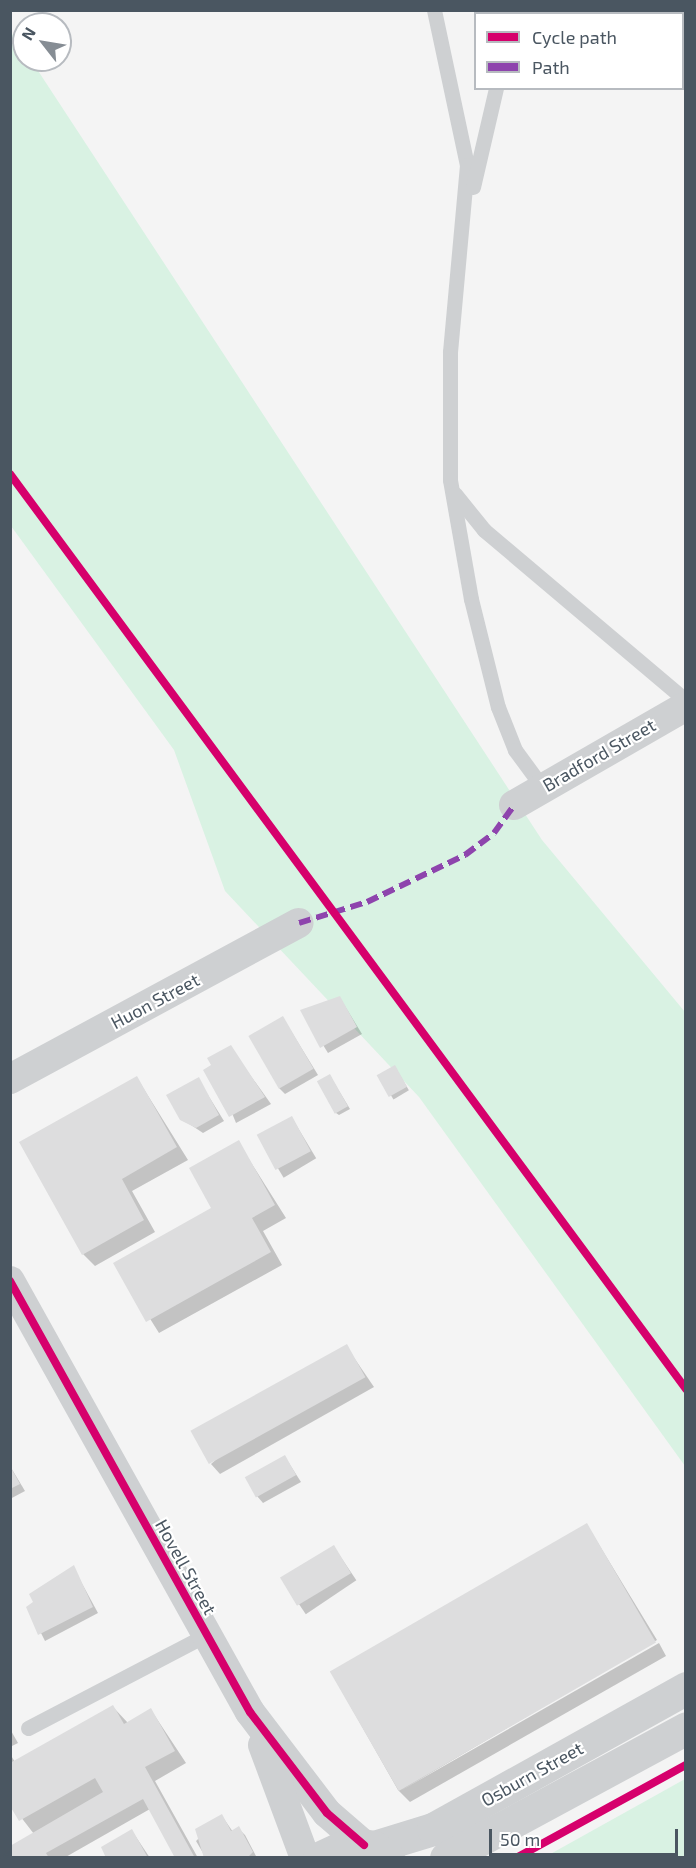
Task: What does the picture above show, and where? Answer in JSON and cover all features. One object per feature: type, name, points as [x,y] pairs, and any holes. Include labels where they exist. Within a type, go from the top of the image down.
[{"type":"street","name":"Bradford Street","points":[[514,805],[686,703]]},
{"type":"street","name":"Huon Street","points":[[10,1079],[299,923]]},
{"type":"street","name":"Hovell Street","points":[[10,1281],[250,1712],[321,1805],[375,1850]]},
{"type":"street","name":"Osburn Street","points":[[319,1857],[343,1844],[375,1850],[433,1829],[686,1688]]},
{"type":"street","name":"Hovell Street","points":[[250,1712],[305,1857]]},
{"type":"street","name":"Osburn Street","points":[[446,1857],[686,1728]]},
{"type":"lane","points":[[434,10],[465,146],[466,216]]},
{"type":"lane","points":[[496,90],[466,216],[450,352],[450,480],[478,633],[498,707],[515,750],[543,788]]},
{"type":"lane","points":[[450,480],[463,508],[484,530],[686,703]]},
{"type":"lane","points":[[28,1728],[206,1635]]},
{"type":"green space","points":[[10,29],[12,72],[39,72],[542,840],[685,1012],[685,1466],[419,1097],[225,891],[174,750],[11,526]]},
{"type":"green space","points":[[685,1779],[685,1857],[545,1857]]},
{"type":"building","points":[[340,996],[357,1027],[320,1048],[300,1010]]},
{"type":"building","points":[[283,1016],[314,1069],[279,1089],[248,1036]]},
{"type":"building","points":[[231,1045],[265,1097],[229,1117],[203,1070],[211,1065],[207,1058]]},
{"type":"building","points":[[395,1065],[407,1087],[389,1097],[377,1075]]},
{"type":"building","points":[[330,1074],[348,1106],[335,1114],[317,1081]]},
{"type":"building","points":[[137,1076],[177,1147],[122,1179],[144,1220],[82,1255],[19,1142]]},
{"type":"building","points":[[199,1077],[219,1115],[196,1128],[180,1120],[166,1095]]},
{"type":"building","points":[[292,1116],[311,1151],[275,1170],[257,1135]]},
{"type":"building","points":[[239,1140],[275,1205],[252,1218],[271,1252],[146,1322],[113,1263],[211,1208],[189,1168]]},
{"type":"building","points":[[347,1344],[365,1377],[209,1464],[190,1431]]},
{"type":"building","points":[[285,1455],[296,1475],[256,1497],[245,1477]]},
{"type":"building","points":[[10,1466],[20,1484],[10,1489]]},
{"type":"building","points":[[587,1523],[656,1643],[399,1791],[330,1672]]},
{"type":"building","points":[[334,1545],[351,1573],[297,1606],[280,1577]]},
{"type":"building","points":[[74,1565],[93,1607],[38,1635],[26,1607],[33,1602],[29,1594]]},
{"type":"building","points":[[113,1705],[124,1724],[151,1708],[175,1751],[145,1767],[195,1858],[175,1858],[143,1799],[46,1853],[49,1858],[10,1858],[10,1846],[103,1792],[95,1778],[19,1821],[10,1806],[10,1763]]},
{"type":"building","points":[[222,1814],[231,1831],[239,1826],[253,1852],[247,1858],[204,1858],[195,1829]]},
{"type":"building","points":[[132,1829],[148,1858],[106,1858],[101,1847]]},
{"type":"marked path","points":[[299,923],[367,902],[465,855],[494,833],[514,805]]},
{"type":"cycle path","points":[[10,474],[686,1389]]},
{"type":"cycle path","points":[[10,1281],[250,1712],[327,1813],[364,1845]]},
{"type":"cycle path","points":[[516,1858],[686,1765]]}]
